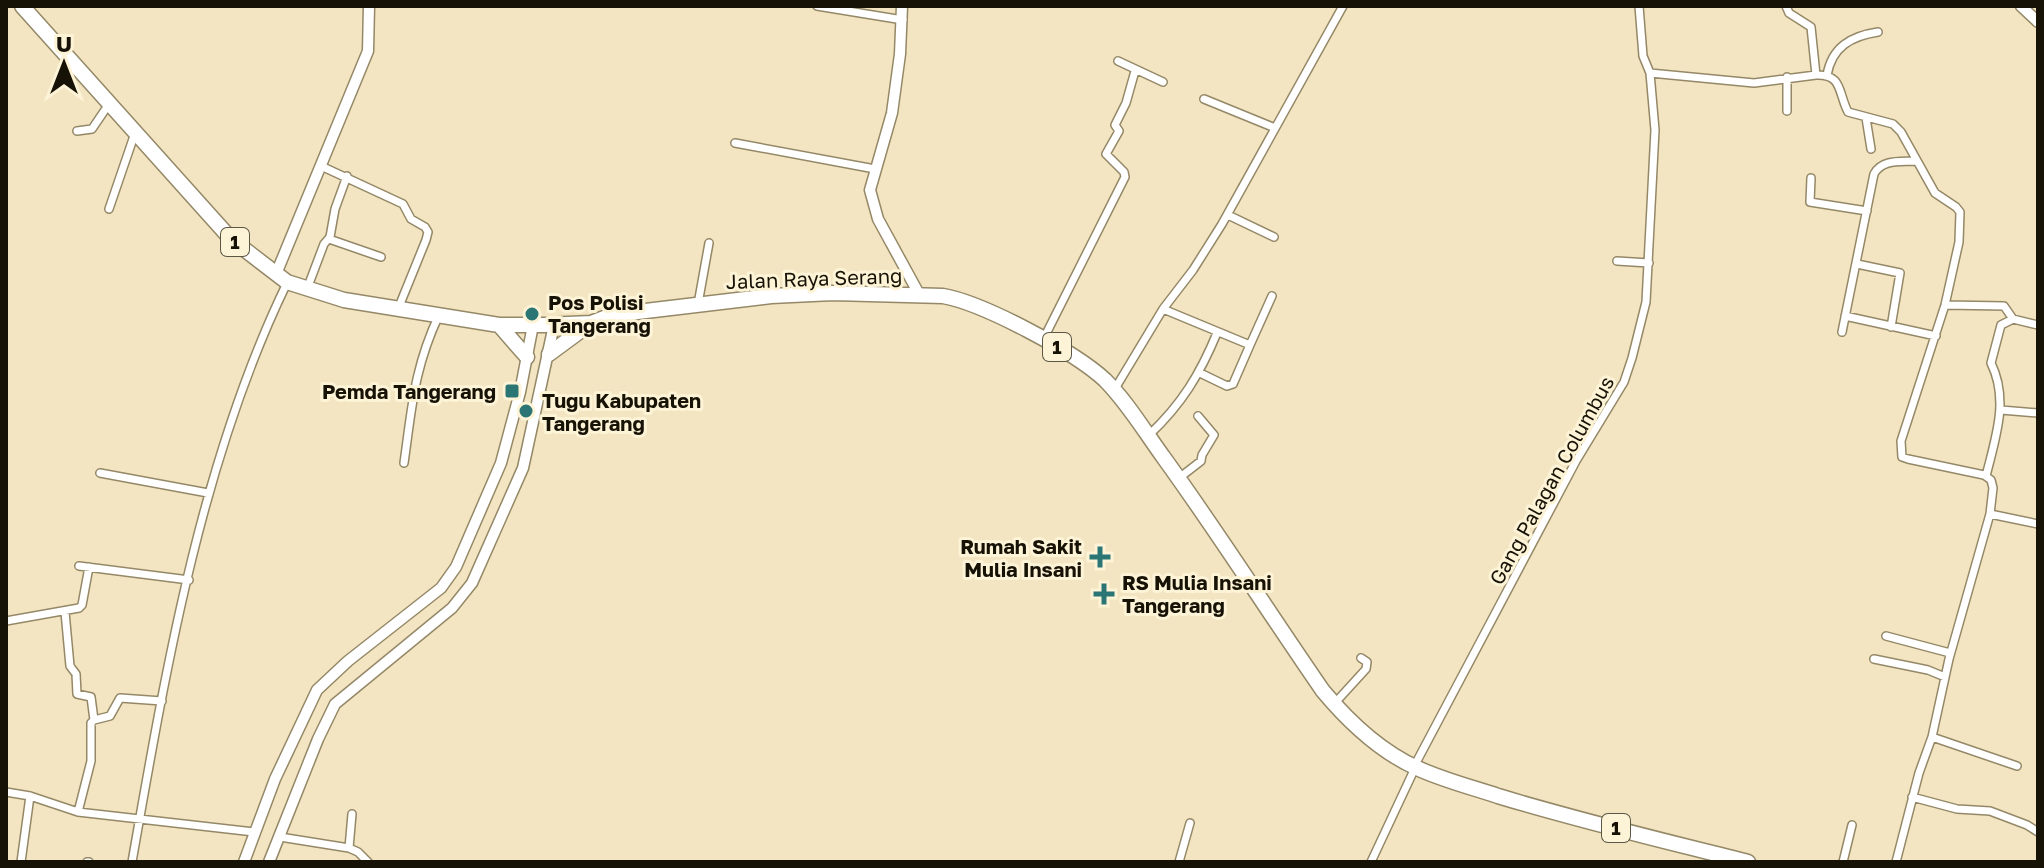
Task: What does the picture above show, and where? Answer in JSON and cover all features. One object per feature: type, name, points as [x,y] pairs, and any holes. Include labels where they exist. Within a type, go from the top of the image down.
[{"type":"highway","name":"Jalan Raya Serang","points":[[22,6],[231,239],[282,278],[307,289],[344,300],[499,325],[591,323],[606,316],[771,296],[919,294],[961,299],[1043,340],[1104,380],[1149,435],[1287,640],[1351,723],[1416,764],[1485,792],[1748,862]]},
{"type":"highway","points":[[549,354],[591,323]]},
{"type":"highway","points":[[499,325],[527,357]]},
{"type":"main road","points":[[282,278],[321,166],[368,51],[369,6]]},
{"type":"main road","points":[[902,6],[892,113],[870,190],[878,219],[919,294]]},
{"type":"main road","points":[[2021,6],[2038,22]]},
{"type":"main road","points":[[244,862],[275,779],[317,690],[348,661],[441,588],[456,567],[501,463],[533,325]]},
{"type":"main road","points":[[269,862],[335,704],[452,608],[472,583],[523,468],[554,325]]},
{"type":"main road","points":[[456,567],[472,583]]},
{"type":"street","points":[[817,6],[903,20]]},
{"type":"street","points":[[1113,392],[1163,309],[1193,270],[1228,215],[1343,6]]},
{"type":"street","name":"Gang Palagan Columbus","points":[[1371,862],[1416,764],[1576,461],[1624,382],[1646,302],[1655,130],[1650,73],[1643,56],[1639,6]]},
{"type":"street","points":[[1786,6],[1789,13],[1811,27],[1816,75]]},
{"type":"street","points":[[1827,75],[1835,52],[1848,41],[1878,32]]},
{"type":"street","points":[[1118,61],[1163,82]]},
{"type":"street","points":[[1043,340],[1125,177],[1124,172],[1106,154],[1119,131],[1116,124],[1135,71]]},
{"type":"street","points":[[1650,73],[1754,83],[1827,75],[1835,80],[1848,112],[1893,124],[1901,132],[1935,193],[1960,212],[1959,242],[1945,305],[1900,452],[1902,457],[1908,459],[1986,476],[1993,488],[1990,514],[1896,862]]},
{"type":"street","points":[[1787,77],[1787,111]]},
{"type":"street","points":[[1204,99],[1275,128]]},
{"type":"street","points":[[77,131],[92,129],[110,104]]},
{"type":"street","points":[[1866,118],[1871,149]]},
{"type":"street","points":[[109,209],[135,133]]},
{"type":"street","points":[[735,143],[875,169]]},
{"type":"street","points":[[1842,332],[1878,168],[1885,163],[1915,161]]},
{"type":"street","points":[[321,166],[403,204],[411,219],[428,232],[398,309]]},
{"type":"street","points":[[307,289],[324,244],[329,239],[335,209],[347,176]]},
{"type":"street","points":[[1811,178],[1811,202],[1867,211]]},
{"type":"street","points":[[1228,215],[1274,237]]},
{"type":"street","points":[[329,239],[381,257]]},
{"type":"street","points":[[698,304],[709,243]]},
{"type":"street","points":[[1617,261],[1649,263]]},
{"type":"street","points":[[1857,264],[1900,273],[1891,327]]},
{"type":"street","points":[[132,862],[162,701],[208,493],[282,278]]},
{"type":"street","points":[[1200,373],[1227,386],[1233,384],[1272,296]]},
{"type":"street","points":[[1945,305],[2004,306],[2013,319]]},
{"type":"street","points":[[1163,309],[1250,345]]},
{"type":"street","points":[[404,463],[417,371],[439,315]]},
{"type":"street","points":[[1845,316],[1936,336]]},
{"type":"street","points":[[1986,476],[1998,432],[2002,400],[1996,370],[1991,363],[2001,325],[2013,319],[2038,325]]},
{"type":"street","points":[[1149,435],[1172,412],[1200,373],[1217,333]]},
{"type":"street","points":[[2001,410],[2038,413]]},
{"type":"street","points":[[1179,478],[1201,461],[1214,435],[1214,431],[1198,416]]},
{"type":"street","points":[[100,473],[208,493]]},
{"type":"street","points":[[1990,514],[2038,524]]},
{"type":"street","points":[[79,566],[189,580]]},
{"type":"street","points":[[6,621],[65,612],[82,605],[89,567]]},
{"type":"street","points":[[65,612],[70,666],[76,674],[77,694],[91,697],[94,720],[90,730],[91,761],[78,812]]},
{"type":"street","points":[[1886,636],[1950,653]]},
{"type":"street","points":[[1334,704],[1366,669],[1367,662],[1361,658]]},
{"type":"street","points":[[1874,659],[1928,670],[1945,677]]},
{"type":"street","points":[[94,720],[110,716],[120,698],[162,701]]},
{"type":"street","points":[[1932,737],[2017,766]]},
{"type":"street","points":[[6,792],[30,796],[78,812],[254,832]]},
{"type":"street","points":[[21,862],[30,796]]},
{"type":"street","points":[[1912,797],[1957,809],[1990,811],[2038,832]]},
{"type":"street","points":[[349,848],[352,814]]},
{"type":"street","points":[[1179,862],[1190,823]]},
{"type":"street","points":[[1843,862],[1852,825]]},
{"type":"street","points":[[280,837],[349,848],[366,861]]},
{"type":"place","name":"Pos Polisi Tangerang","points":[[532,314]]},
{"type":"place","name":"Pemda Tangerang","points":[[512,391]]},
{"type":"place","name":"Tugu Kabupaten Tangerang","points":[[526,411]]},
{"type":"place","name":"Rumah Sakit Mulia Insani","points":[[1100,557]]},
{"type":"place","name":"RS Mulia Insani Tangerang","points":[[1104,594]]}]
